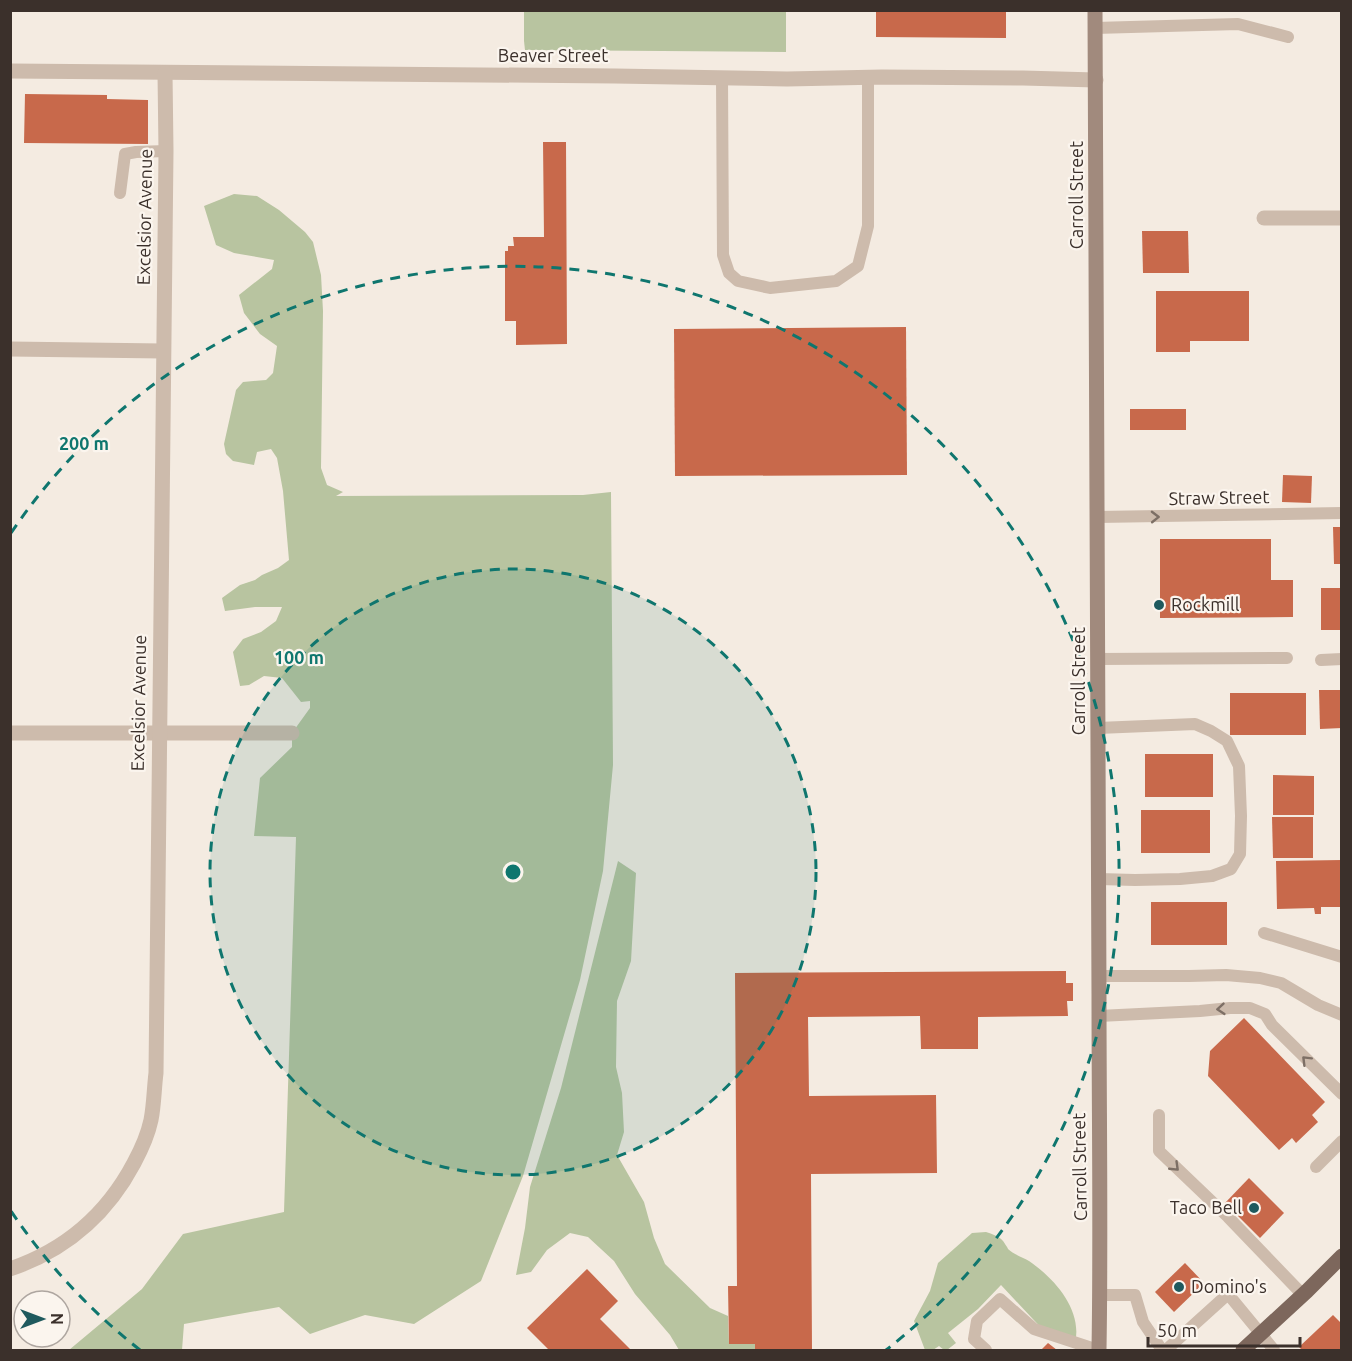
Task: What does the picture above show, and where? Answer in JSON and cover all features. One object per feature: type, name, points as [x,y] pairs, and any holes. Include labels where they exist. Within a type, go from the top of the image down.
[{"type":"main road","points":[[1243,1350],[1303,1295],[1341,1256]]},
{"type":"street","name":"Carroll Street","points":[[1095,10],[1100,1295],[1098,1350]]},
{"type":"street","name":"Beaver Street","points":[[10,71],[1096,80]]},
{"type":"street","name":"Excelsior Avenue","points":[[10,1269],[42,1257],[99,1214],[123,1183],[139,1152],[150,1120],[156,1073],[165,73]]},
{"type":"street","points":[[1264,218],[1341,218]]},
{"type":"street","points":[[10,349],[163,351]]},
{"type":"street","points":[[10,733],[292,733]]},
{"type":"lane","points":[[1095,28],[1238,24],[1288,37]]},
{"type":"lane","points":[[722,78],[723,255],[729,273],[738,281],[770,288],[836,281],[858,266],[868,226],[868,77]]},
{"type":"lane","points":[[120,193],[125,154],[166,151]]},
{"type":"lane","name":"Straw Street","points":[[1097,517],[1341,513]]},
{"type":"lane","points":[[1098,658],[1287,658]]},
{"type":"lane","points":[[1321,660],[1341,659]]},
{"type":"lane","points":[[1098,728],[1195,724],[1211,731],[1227,741],[1239,766],[1241,816],[1240,854],[1231,869],[1212,876],[1180,879],[1099,879]]},
{"type":"lane","points":[[1264,933],[1341,957]]},
{"type":"lane","points":[[1099,976],[1226,975],[1260,978],[1281,983],[1341,1016]]},
{"type":"lane","points":[[1099,1016],[1250,1008],[1265,1014],[1272,1025],[1341,1094]]},
{"type":"lane","points":[[1159,1115],[1159,1151],[1228,1217],[1303,1295]]},
{"type":"lane","points":[[1316,1167],[1341,1141]]},
{"type":"lane","points":[[1100,1295],[1135,1296],[1143,1322],[1164,1350],[1228,1294],[1274,1350]]},
{"type":"lane","points":[[987,1350],[974,1339],[977,1321],[1000,1299],[1034,1329],[1098,1350]]},
{"type":"green space","points":[[524,11],[786,11],[786,52],[525,50]]},
{"type":"green space","points":[[234,194],[257,196],[279,210],[313,242],[321,275],[323,311],[321,468],[327,485],[343,492],[336,496],[583,495],[611,492],[613,765],[603,871],[580,980],[523,1176],[481,1281],[414,1324],[365,1315],[310,1334],[279,1307],[184,1324],[182,1350],[69,1350],[142,1289],[183,1234],[284,1212],[296,837],[254,836],[260,778],[292,747],[292,733],[310,708],[310,701],[301,702],[282,678],[264,676],[249,685],[240,686],[233,652],[243,639],[261,632],[276,621],[282,607],[255,607],[225,611],[222,598],[240,585],[255,580],[289,560],[283,491],[277,458],[271,449],[257,452],[254,465],[233,461],[226,454],[224,444],[236,390],[243,382],[266,380],[273,373],[277,346],[260,334],[244,313],[239,295],[272,269],[274,260],[234,253],[216,245],[204,206]]},
{"type":"green space","points":[[618,861],[636,873],[631,961],[617,1001],[616,1067],[622,1093],[624,1132],[617,1155],[644,1202],[654,1238],[665,1264],[710,1308],[728,1316],[729,1344],[755,1344],[755,1350],[679,1350],[670,1335],[635,1294],[614,1261],[588,1237],[570,1233],[547,1250],[531,1272],[516,1275],[530,1187],[561,1088]]},
{"type":"green space","points":[[986,1232],[1003,1241],[1010,1251],[1029,1261],[1057,1286],[1071,1307],[1075,1319],[1075,1343],[1046,1333],[1001,1285],[978,1309],[948,1333],[956,1343],[947,1350],[939,1346],[933,1350],[925,1350],[914,1321],[930,1291],[938,1263],[972,1233]]},
{"type":"building","points":[[876,10],[1006,10],[1006,38],[876,37]]},
{"type":"building","points":[[25,94],[107,95],[107,99],[148,100],[148,144],[24,143]]},
{"type":"building","points":[[543,142],[566,142],[567,344],[516,345],[516,321],[505,321],[505,251],[508,251],[508,246],[514,246],[513,237],[544,237]]},
{"type":"building","points":[[1142,231],[1188,231],[1189,273],[1143,273]]},
{"type":"building","points":[[1156,291],[1249,291],[1249,341],[1190,341],[1190,352],[1156,352]]},
{"type":"building","points":[[906,327],[907,475],[675,476],[674,329]]},
{"type":"building","points":[[1130,409],[1186,409],[1186,430],[1130,430]]},
{"type":"building","points":[[1283,475],[1312,476],[1311,503],[1282,502]]},
{"type":"building","points":[[1333,527],[1342,527],[1342,564],[1334,564]]},
{"type":"building","points":[[1160,539],[1271,539],[1271,580],[1293,580],[1293,617],[1160,618]]},
{"type":"building","points":[[1321,588],[1342,588],[1342,630],[1321,630]]},
{"type":"building","points":[[1319,690],[1342,690],[1342,728],[1320,729]]},
{"type":"building","points":[[1230,693],[1306,693],[1306,735],[1230,735]]},
{"type":"building","points":[[1145,754],[1213,754],[1213,797],[1145,797]]},
{"type":"building","points":[[1273,775],[1314,776],[1314,815],[1273,815]]},
{"type":"building","points":[[1141,810],[1210,810],[1210,853],[1141,853]]},
{"type":"building","points":[[1272,817],[1313,817],[1313,858],[1273,858]]},
{"type":"building","points":[[1342,860],[1342,907],[1321,907],[1321,914],[1315,914],[1314,908],[1277,909],[1276,861]]},
{"type":"building","points":[[1151,902],[1227,902],[1227,945],[1151,945]]},
{"type":"building","points":[[1066,971],[1066,983],[1073,983],[1073,1001],[1067,1001],[1068,1016],[978,1017],[978,1049],[921,1049],[920,1016],[808,1017],[809,1096],[936,1095],[937,1173],[811,1174],[812,1350],[755,1350],[755,1344],[729,1344],[728,1286],[737,1286],[735,973]]},
{"type":"building","points":[[1244,1018],[1325,1102],[1312,1115],[1318,1122],[1296,1143],[1292,1138],[1279,1150],[1208,1076],[1210,1051]]},
{"type":"building","name":"Taco Bell","points":[[1249,1178],[1284,1213],[1260,1238],[1225,1203]]},
{"type":"building","name":"Domino's","points":[[1185,1263],[1204,1283],[1174,1312],[1155,1292]]},
{"type":"building","points":[[587,1269],[618,1301],[600,1319],[631,1350],[549,1350],[527,1328]]},
{"type":"building","points":[[1333,1315],[1342,1324],[1342,1350],[1302,1350],[1299,1347]]},
{"type":"building","points":[[1048,1343],[1057,1350],[1041,1350]]},
{"type":"place","name":"Rockmill","points":[[1159,605]]},
{"type":"place","name":"Taco Bell","points":[[1254,1208]]},
{"type":"place","name":"Domino's","points":[[1179,1287]]}]
